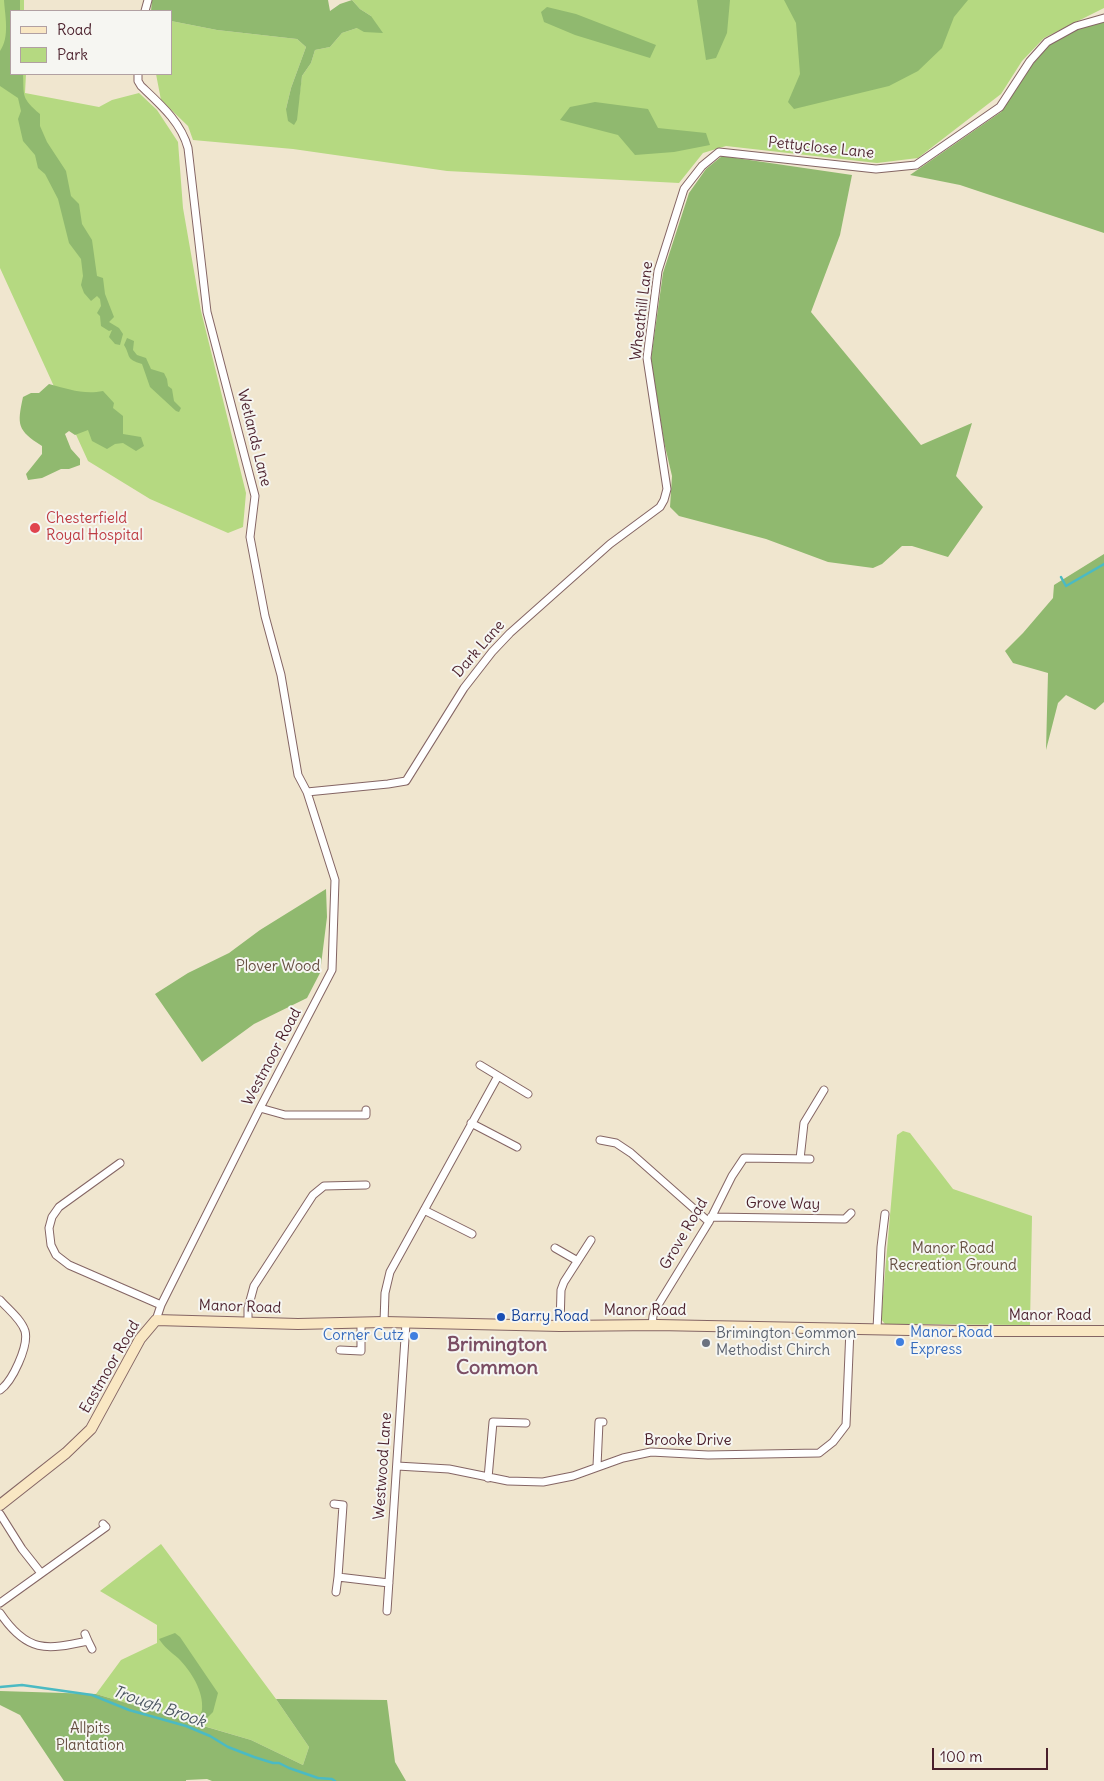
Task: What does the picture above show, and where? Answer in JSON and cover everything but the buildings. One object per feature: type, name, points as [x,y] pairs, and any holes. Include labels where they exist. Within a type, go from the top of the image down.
[{"type":"street","name":"Pettyclose Lane","points":[[719,152],[876,168],[916,165],[1000,107],[1030,61],[1046,42],[1076,26],[1104,18]]},
{"type":"street","name":"Wetlands Lane","points":[[138,75],[138,81],[141,86],[170,115],[182,131],[188,148],[207,312],[255,496],[250,537],[265,616],[281,675],[298,775],[307,792]]},
{"type":"street","name":"Wheathill Lane","points":[[667,489],[647,358],[658,271],[684,190],[702,166],[719,152]]},
{"type":"street","name":"Dark Lane","points":[[307,792],[406,781],[464,688],[492,652],[510,633],[610,544],[660,507],[667,489]]},
{"type":"street","name":"Westmoor Road","points":[[156,1320],[161,1305],[260,1108],[332,970],[335,880],[307,792]]},
{"type":"street","points":[[480,1065],[528,1094]]},
{"type":"street","points":[[384,1322],[390,1272],[498,1076]]},
{"type":"street","points":[[810,1159],[800,1159],[804,1123],[824,1090]]},
{"type":"street","points":[[260,1108],[285,1115],[366,1116],[366,1110]]},
{"type":"street","points":[[471,1123],[517,1147]]},
{"type":"street","points":[[600,1140],[616,1143],[631,1153],[710,1219]]},
{"type":"street","name":"Grove Road","points":[[652,1326],[656,1310],[744,1158],[800,1159]]},
{"type":"street","points":[[120,1162],[55,1212],[49,1228],[51,1245],[56,1255],[68,1265],[161,1305]]},
{"type":"street","points":[[248,1322],[248,1308],[254,1286],[313,1195],[324,1186],[366,1185]]},
{"type":"street","points":[[424,1210],[472,1234]]},
{"type":"street","name":"Grove Way","points":[[710,1219],[845,1219],[851,1213]]},
{"type":"street","points":[[877,1329],[881,1247],[886,1214]]},
{"type":"street","points":[[560,1326],[561,1290],[576,1260],[591,1240]]},
{"type":"street","points":[[555,1248],[576,1260]]},
{"type":"street","points":[[0,1300],[20,1322],[25,1332],[22,1355],[14,1373],[4,1388],[0,1390]]},
{"type":"street","name":"Manor Road","points":[[156,1320],[1104,1331]]},
{"type":"street","name":"Eastmoor Road","points":[[0,1505],[66,1453],[91,1429],[140,1339],[156,1320]]},
{"type":"street","points":[[340,1350],[361,1351],[361,1323]]},
{"type":"street","name":"Westwood Lane","points":[[387,1611],[406,1323]]},
{"type":"street","name":"Brooke Drive","points":[[397,1466],[449,1469],[508,1482],[543,1482],[573,1476],[597,1466],[651,1452],[708,1455],[819,1453],[833,1442],[846,1425],[850,1329]]},
{"type":"street","points":[[488,1478],[493,1422],[526,1423]]},
{"type":"street","points":[[597,1466],[599,1422],[603,1422]]},
{"type":"street","points":[[334,1504],[343,1505],[336,1592]]},
{"type":"street","points":[[0,1514],[22,1549],[41,1573]]},
{"type":"street","points":[[0,1603],[106,1527],[103,1524]]},
{"type":"street","points":[[338,1577],[389,1583]]},
{"type":"street","points":[[0,1614],[17,1635],[34,1645],[58,1647],[86,1637],[92,1649]]},
{"type":"green space","points":[[0,0],[24,0],[24,10],[10,10],[10,75],[26,75],[25,93],[99,107],[112,100],[139,93],[157,110],[178,142],[183,208],[201,311],[246,493],[243,527],[228,533],[150,499],[88,461],[0,268]]},
{"type":"green space","points":[[4,0],[20,0],[20,10],[10,10],[10,75],[23,75],[25,96],[29,104],[40,114],[40,126],[47,142],[66,171],[71,196],[79,204],[82,224],[92,240],[97,276],[103,278],[105,294],[114,317],[109,322],[119,328],[123,334],[120,345],[115,344],[109,337],[112,330],[109,331],[101,326],[100,316],[97,313],[101,306],[100,299],[97,296],[91,301],[84,293],[81,285],[83,276],[81,259],[69,243],[58,199],[45,174],[38,168],[35,155],[23,141],[18,119],[21,111],[18,98],[0,86],[0,51],[5,39],[6,19]]},
{"type":"green space","points":[[152,0],[328,0],[330,11],[340,4],[352,0],[360,9],[371,16],[383,33],[364,32],[357,28],[342,33],[330,47],[315,50],[311,63],[302,76],[297,120],[294,125],[288,121],[286,109],[291,88],[306,47],[297,39],[217,30],[172,21],[172,10],[151,10]]},
{"type":"green space","points":[[352,0],[1104,0],[1104,8],[1044,38],[1022,61],[1001,94],[918,158],[877,163],[726,146],[703,153],[679,183],[447,171],[293,149],[193,140],[188,126],[161,100],[156,75],[172,75],[172,21],[217,30],[297,39],[306,47],[291,88],[286,109],[299,98],[302,76],[311,63],[315,50],[330,47],[342,33],[357,28],[371,16],[360,9]]},
{"type":"green space","points":[[697,0],[730,0],[727,33],[716,58],[706,60]]},
{"type":"green space","points":[[784,0],[968,0],[954,17],[942,48],[918,71],[889,86],[794,109],[788,102],[800,74],[796,23]]},
{"type":"green space","points":[[547,7],[576,14],[656,45],[650,58],[575,35],[544,22],[541,12]]},
{"type":"green space","points":[[1104,21],[1104,233],[960,185],[910,175],[1001,112],[1032,65],[1049,45],[1077,29]]},
{"type":"green space","points":[[595,102],[648,109],[658,128],[706,133],[710,145],[674,152],[635,155],[618,135],[560,120],[570,107]]},
{"type":"green space","points":[[722,156],[852,175],[840,235],[811,312],[921,445],[972,423],[956,476],[983,507],[948,557],[912,546],[902,546],[882,564],[873,568],[828,562],[766,539],[679,516],[670,507],[672,476],[664,442],[651,359],[663,273],[689,193],[706,169]]},
{"type":"green space","points":[[127,338],[134,341],[133,350],[137,355],[146,358],[151,369],[164,373],[168,386],[172,389],[174,401],[181,408],[179,412],[150,387],[142,364],[129,357],[124,345]]},
{"type":"green space","points":[[49,384],[83,392],[103,391],[114,403],[113,408],[123,416],[123,434],[141,437],[144,446],[136,451],[123,443],[115,444],[107,449],[92,441],[88,430],[75,435],[69,431],[65,434],[71,449],[80,459],[80,465],[69,469],[61,469],[42,478],[28,480],[26,474],[42,454],[42,446],[28,436],[21,426],[20,414],[23,397],[31,393],[39,393]]},
{"type":"green space","points":[[1104,554],[1104,702],[1095,710],[1066,695],[1058,703],[1046,750],[1048,673],[1013,663],[1005,651],[1053,598],[1054,585]]},
{"type":"green space","name":"Plover Wood","points":[[326,889],[327,917],[320,973],[307,998],[254,1024],[202,1062],[155,994],[188,973],[229,953],[260,930]]},
{"type":"green space","name":"Manor Road Recreation Ground","points":[[903,1131],[910,1133],[953,1189],[1032,1216],[1030,1325],[885,1324],[881,1319],[897,1135]]},
{"type":"green space","points":[[161,1544],[276,1699],[309,1747],[303,1765],[251,1740],[96,1694],[121,1660],[157,1643],[157,1625],[100,1591]]},
{"type":"green space","name":"Allpits Plantation","points":[[175,1633],[180,1637],[218,1693],[213,1712],[200,1725],[251,1740],[303,1765],[309,1747],[276,1699],[387,1700],[395,1762],[406,1781],[212,1781],[207,1779],[186,1781],[64,1781],[20,1715],[0,1705],[0,1691],[96,1694],[194,1723],[202,1710],[199,1689],[188,1669],[159,1639]]},
{"type":"waterway","points":[[1061,577],[1066,586],[1104,564]]},
{"type":"waterway","name":"Trough Brook","points":[[0,1687],[22,1685],[92,1695],[129,1710],[186,1726],[210,1736],[228,1747],[254,1757],[279,1763],[318,1778],[335,1781]]},
{"type":"place","name":"Chesterfield Royal Hospital","points":[[35,528]]},
{"type":"place","name":"Barry Road","points":[[501,1317]]},
{"type":"place","name":"Corner Cutz","points":[[414,1336]]},
{"type":"place","name":"Manor Road Express","points":[[900,1342]]},
{"type":"place","name":"Brimington Common Methodist Chirch","points":[[706,1343]]},
{"type":"district","name":"Brimington Common","points":[[497,1356]]}]
